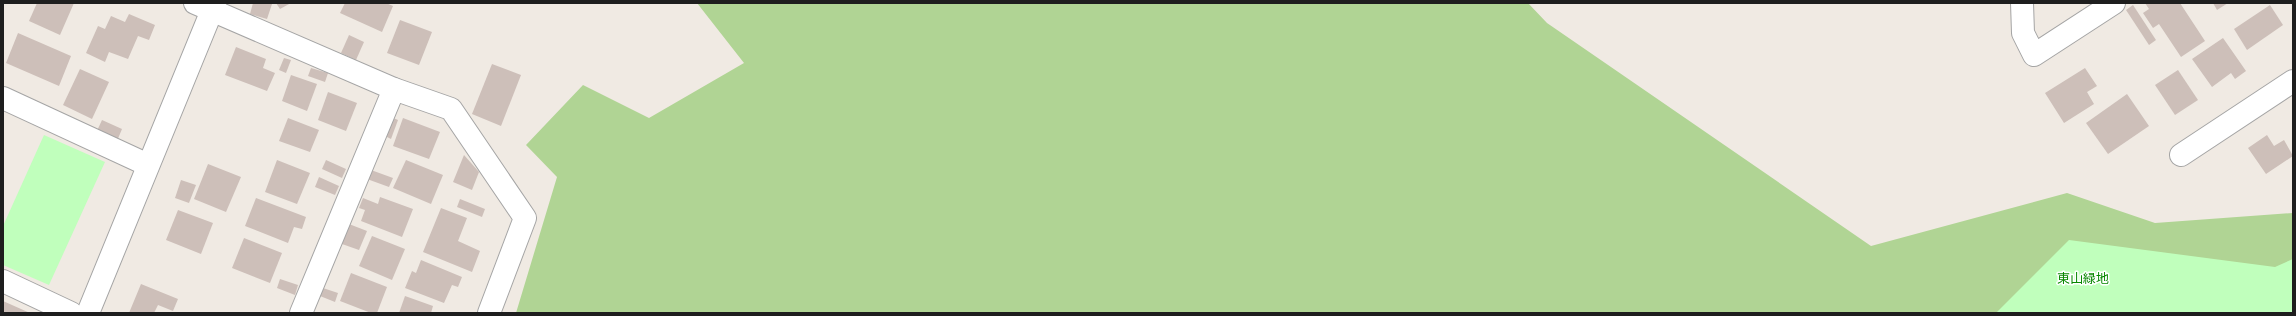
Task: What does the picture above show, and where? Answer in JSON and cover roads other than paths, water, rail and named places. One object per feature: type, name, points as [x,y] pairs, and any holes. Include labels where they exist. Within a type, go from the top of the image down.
[{"type":"street","points":[[2022,3],[2023,33],[2034,55],[2114,3]]},
{"type":"street","points":[[88,313],[148,165],[208,6],[394,89],[451,109],[525,218],[489,313]]},
{"type":"street","points":[[2181,154],[2293,81]]},
{"type":"street","points":[[301,313],[394,89]]},
{"type":"street","points":[[3,98],[148,165]]},
{"type":"street","points":[[3,281],[71,313]]},
{"type":"park label","name":"東山緑地","points":[[2083,278]]}]
